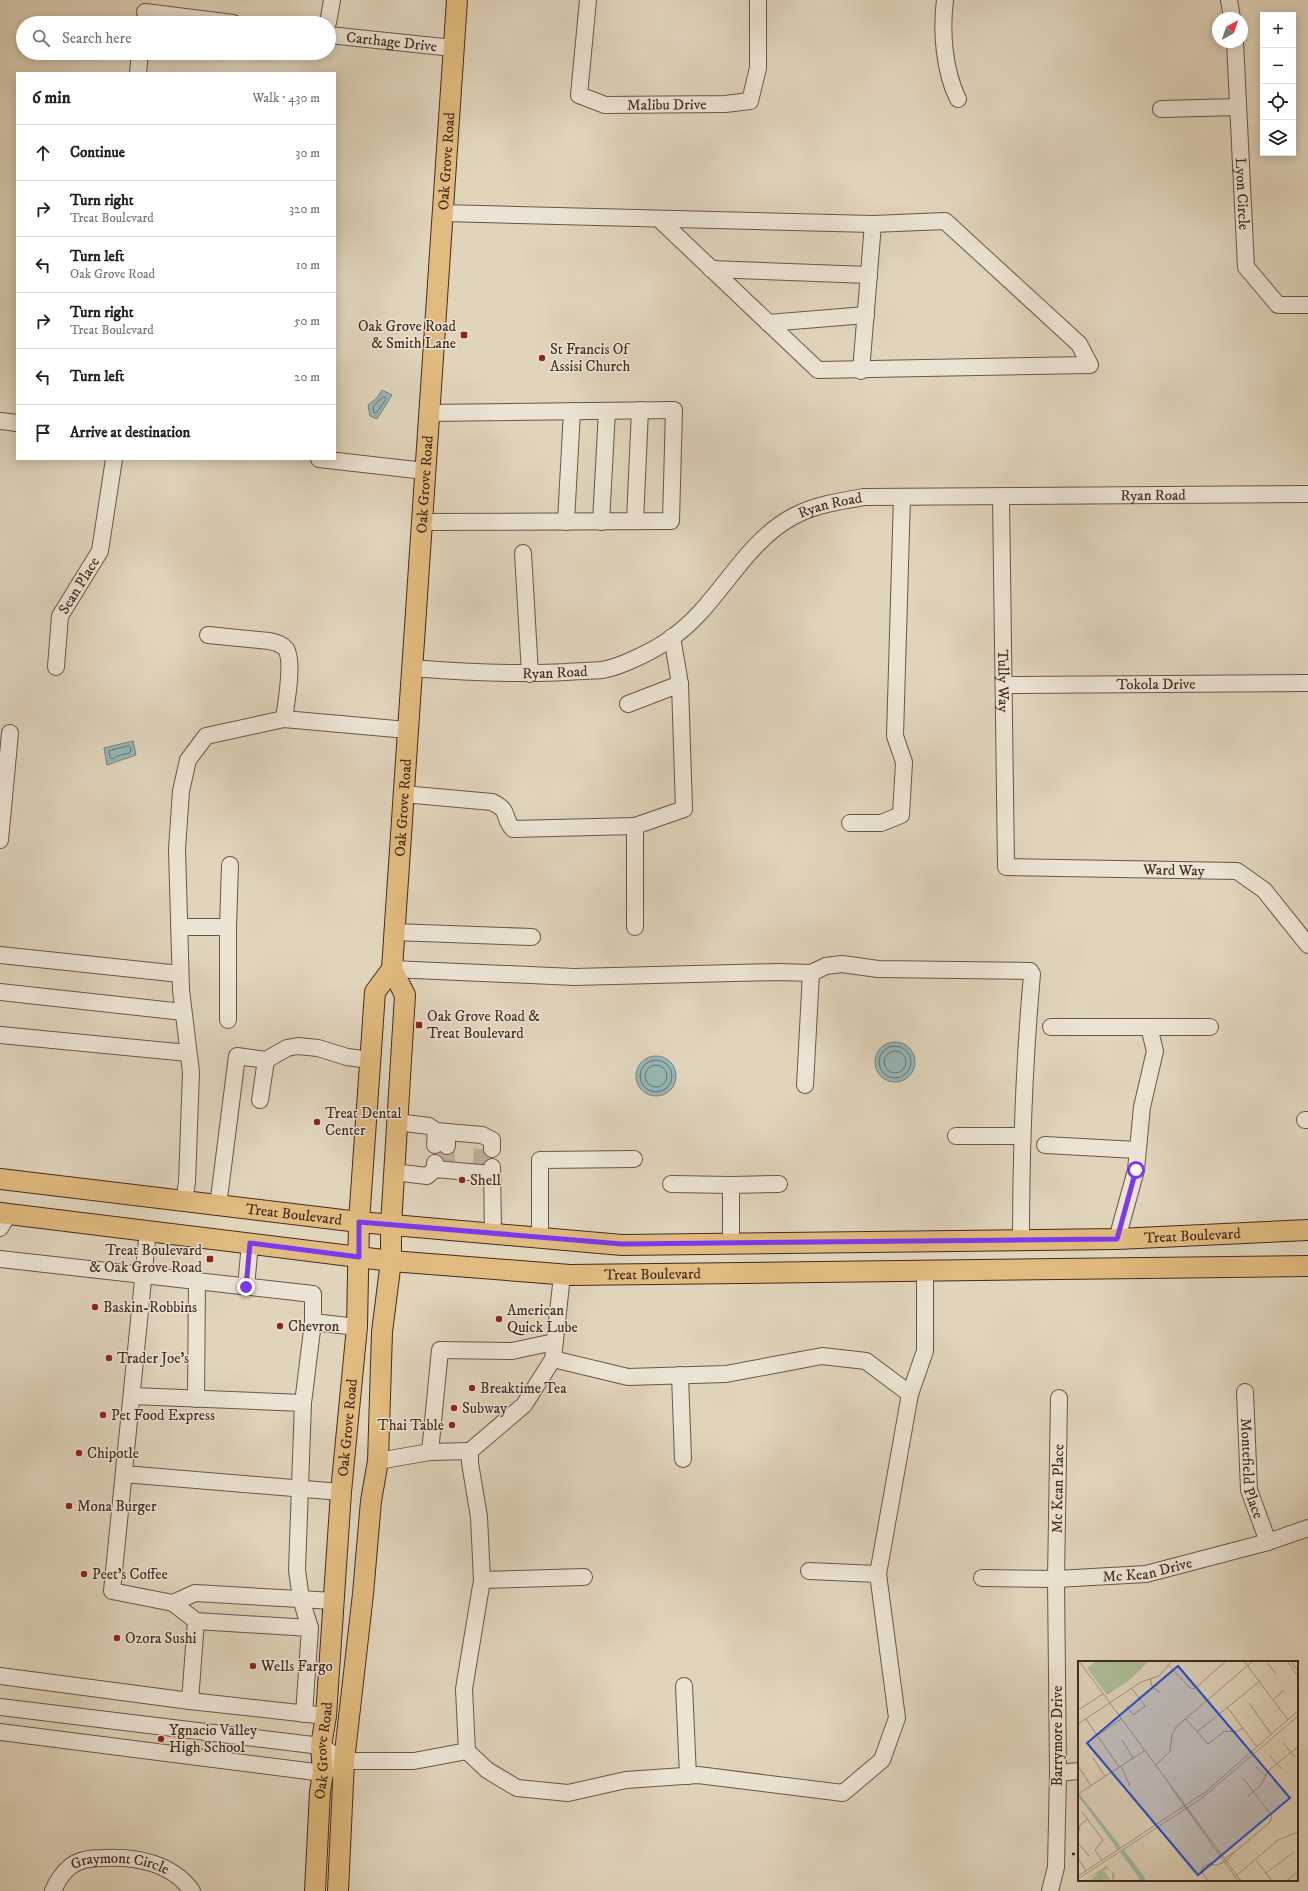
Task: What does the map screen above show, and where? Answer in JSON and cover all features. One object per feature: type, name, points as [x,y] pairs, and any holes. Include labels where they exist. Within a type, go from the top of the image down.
[{"type":"main road","name":"Oak Grove Road","points":[[338,1891],[344,1761],[363,1594],[371,1501],[378,1461],[382,1332],[391,1261],[391,1225],[405,995],[392,969],[428,413],[457,0]]},
{"type":"main road","name":"Oak Grove Road","points":[[315,1891],[320,1792],[323,1773],[321,1746],[326,1716],[341,1492],[357,1327],[359,1222],[375,992],[392,969]]},
{"type":"main road","name":"Treat Boulevard","points":[[0,1179],[359,1222],[622,1244],[1117,1239],[1308,1230]]},
{"type":"main road","name":"Treat Boulevard","points":[[3,1218],[148,1230],[391,1261],[562,1275],[1308,1266]]},
{"type":"street","points":[[329,16],[332,0]]},
{"type":"street","name":"Malibu Drive","points":[[588,0],[579,95],[605,105],[725,104],[750,101],[758,68],[758,0]]},
{"type":"street","points":[[945,0],[946,66],[950,84],[958,99]]},
{"type":"street","points":[[1229,0],[1231,12]]},
{"type":"street","points":[[145,12],[177,16]]},
{"type":"street","name":"Carthage Drive","points":[[336,37],[453,48]]},
{"type":"street","name":"Lyon Circle","points":[[1235,48],[1246,267],[1278,305],[1308,305]]},
{"type":"street","points":[[138,72],[139,60]]},
{"type":"street","points":[[1161,109],[1238,107]]},
{"type":"street","points":[[443,213],[873,224],[945,221],[1079,344],[1090,365],[862,371],[818,370],[659,219]]},
{"type":"street","points":[[862,371],[873,224]]},
{"type":"street","points":[[711,269],[869,275]]},
{"type":"street","points":[[768,323],[866,315]]},
{"type":"street","points":[[601,522],[607,410]]},
{"type":"street","points":[[635,521],[640,410]]},
{"type":"street","points":[[422,522],[670,521],[674,410],[428,413]]},
{"type":"street","points":[[566,522],[572,411]]},
{"type":"street","points":[[0,421],[16,423]]},
{"type":"street","name":"Sean Place","points":[[56,667],[60,616],[100,551],[114,460]]},
{"type":"street","points":[[328,460],[425,471]]},
{"type":"street","name":"Ryan Road","points":[[412,668],[530,674],[603,670],[638,656],[672,637],[700,614],[745,558],[770,533],[794,516],[827,504],[864,497],[902,496],[1308,494]]},
{"type":"street","points":[[850,823],[881,822],[901,815],[904,762],[895,736],[902,496]]},
{"type":"street","name":"Tully Way","points":[[1001,496],[1006,867]]},
{"type":"street","points":[[523,553],[530,674]]},
{"type":"street","points":[[208,635],[277,642],[286,650],[288,656],[289,673],[284,718]]},
{"type":"street","points":[[403,794],[492,802],[502,807],[506,814],[508,824],[513,829],[636,826],[684,809],[680,684],[672,637]]},
{"type":"street","name":"Tokola Drive","points":[[1004,685],[1308,683]]},
{"type":"street","points":[[628,704],[680,684]]},
{"type":"street","points":[[184,1202],[187,1182],[191,1072],[183,1012],[180,974],[177,849],[181,791],[188,760],[206,736],[284,718],[407,730]]},
{"type":"street","points":[[0,840],[10,733]]},
{"type":"street","points":[[635,927],[636,826]]},
{"type":"street","points":[[228,1020],[230,865]]},
{"type":"street","name":"Ward Way","points":[[1006,867],[1237,871],[1264,890],[1308,945]]},
{"type":"street","points":[[179,927],[228,927]]},
{"type":"street","points":[[394,932],[532,938]]},
{"type":"street","points":[[0,955],[180,974]]},
{"type":"street","points":[[392,969],[574,977],[779,972],[811,973],[826,966],[842,964],[886,969],[1030,971],[1032,974],[1024,1059],[1021,1136],[1021,1240]]},
{"type":"street","points":[[805,1085],[811,973]]},
{"type":"street","points":[[0,992],[183,1012]]},
{"type":"street","points":[[1051,1027],[1210,1027]]},
{"type":"street","points":[[1117,1239],[1136,1170],[1142,1107],[1155,1051],[1149,1027]]},
{"type":"street","points":[[0,1035],[188,1053]]},
{"type":"street","points":[[218,1206],[237,1056],[266,1060],[287,1048],[298,1046],[318,1048],[347,1057],[370,1060]]},
{"type":"street","points":[[260,1100],[266,1060]]},
{"type":"street","points":[[397,1122],[429,1126],[441,1138],[486,1144]]},
{"type":"street","points":[[956,1136],[1021,1136]]},
{"type":"street","points":[[1045,1145],[1138,1150]]},
{"type":"street","points":[[540,1237],[540,1160],[634,1159]]},
{"type":"street","points":[[394,1172],[427,1176],[441,1167],[487,1170],[492,1233]]},
{"type":"street","points":[[671,1184],[779,1184]]},
{"type":"street","points":[[731,1185],[731,1243]]},
{"type":"street","points":[[148,1230],[112,1591],[173,1603],[196,1621],[310,1628]]},
{"type":"street","points":[[246,1287],[250,1243]]},
{"type":"street","points":[[0,1259],[313,1294],[313,1322],[303,1403],[297,1570],[301,1599],[310,1628],[304,1714]]},
{"type":"street","points":[[470,1451],[470,1463],[479,1517],[482,1580],[464,1689],[467,1751],[487,1770],[517,1788],[568,1793],[626,1780],[688,1776],[722,1778],[843,1793],[882,1760],[897,1718],[878,1574],[910,1394],[925,1351],[925,1271]]},
{"type":"street","points":[[378,1461],[430,1452],[470,1451],[524,1405],[553,1359],[562,1275]]},
{"type":"street","points":[[196,1399],[197,1281]]},
{"type":"street","points":[[313,1322],[357,1327]]},
{"type":"street","points":[[430,1452],[440,1350],[512,1351],[554,1342]]},
{"type":"street","points":[[553,1359],[628,1377],[726,1374],[822,1356],[866,1361],[910,1394]]},
{"type":"street","points":[[680,1375],[683,1459]]},
{"type":"street","name":"Montefield Place","points":[[1245,1392],[1249,1490],[1268,1542]]},
{"type":"street","points":[[132,1396],[303,1403]]},
{"type":"street","name":"Mc Kean Place","points":[[1056,1579],[1059,1398]]},
{"type":"street","points":[[124,1474],[341,1492]]},
{"type":"street","name":"Mc Kean Drive","points":[[982,1578],[1056,1579],[1146,1574],[1268,1542],[1308,1528]]},
{"type":"street","points":[[809,1571],[878,1574]]},
{"type":"street","points":[[482,1580],[584,1576]]},
{"type":"street","name":"Barrymore Drive","points":[[1050,1891],[1056,1867],[1058,1773],[1056,1579]]},
{"type":"street","points":[[173,1603],[195,1593],[334,1601]]},
{"type":"street","points":[[190,1701],[196,1621]]},
{"type":"street","points":[[0,1676],[190,1701],[326,1716]]},
{"type":"street","points":[[684,1686],[688,1776]]},
{"type":"street","points":[[0,1707],[321,1746],[344,1761]]},
{"type":"street","points":[[0,1732],[323,1773],[344,1761],[414,1761],[467,1751]]},
{"type":"street","points":[[1058,1773],[1078,1771]]},
{"type":"street","name":"Graymont Circle","points":[[53,1891],[59,1878],[72,1865],[89,1859],[122,1856],[145,1860],[167,1869],[187,1883],[192,1891]]},
{"type":"water","points":[[382,390],[392,395],[377,419],[370,416],[368,405],[377,398]]},
{"type":"water","points":[[133,741],[136,755],[107,765],[104,748]]},
{"type":"water","points":[[899,1042],[906,1045],[912,1051],[915,1062],[914,1070],[906,1079],[899,1082],[891,1082],[884,1079],[876,1070],[875,1058],[878,1051],[887,1043]]},
{"type":"water","points":[[660,1056],[667,1059],[673,1065],[676,1076],[675,1084],[667,1093],[660,1096],[652,1096],[645,1093],[637,1084],[636,1072],[639,1065],[648,1057]]},
{"type":"tunnel","points":[[447,1146],[447,1164]]},
{"type":"tunnel","points":[[481,1165],[482,1148]]},
{"type":"place","name":"Oak Grove Road & Smith Lane","points":[[464,335]]},
{"type":"place","name":"St Francis Of Assisi Church","points":[[542,358]]},
{"type":"place","name":"Oak Grove Road & Treat Boulevard","points":[[419,1025]]},
{"type":"place","name":"Treat Dental Center","points":[[317,1122]]},
{"type":"place","name":"Shell","points":[[462,1180]]},
{"type":"place","name":"Treat Boulevard & Oak Grove Road","points":[[210,1259]]},
{"type":"place","name":"Baskin-Robbins","points":[[95,1307]]},
{"type":"place","name":"American Quick Lube","points":[[499,1319]]},
{"type":"place","name":"Chevron","points":[[280,1326]]},
{"type":"place","name":"Trader Joe's","points":[[109,1358]]},
{"type":"place","name":"Breaktime Tea","points":[[472,1388]]},
{"type":"place","name":"Subway","points":[[454,1408]]},
{"type":"place","name":"Pet Food Express","points":[[103,1415]]},
{"type":"place","name":"Thai Table","points":[[452,1425]]},
{"type":"place","name":"Chipotle","points":[[79,1453]]},
{"type":"place","name":"Mona Burger","points":[[69,1506]]},
{"type":"place","name":"Peet's Coffee","points":[[84,1574]]},
{"type":"place","name":"Ozora Sushi","points":[[117,1638]]},
{"type":"place","name":"Wells Fargo","points":[[253,1666]]},
{"type":"place","name":"Ygnacio Valley High School","points":[[161,1739]]},
{"type":"route","points":[[246,1287],[250,1243],[359,1257],[359,1222],[622,1244],[1117,1239],[1136,1170]]}]
